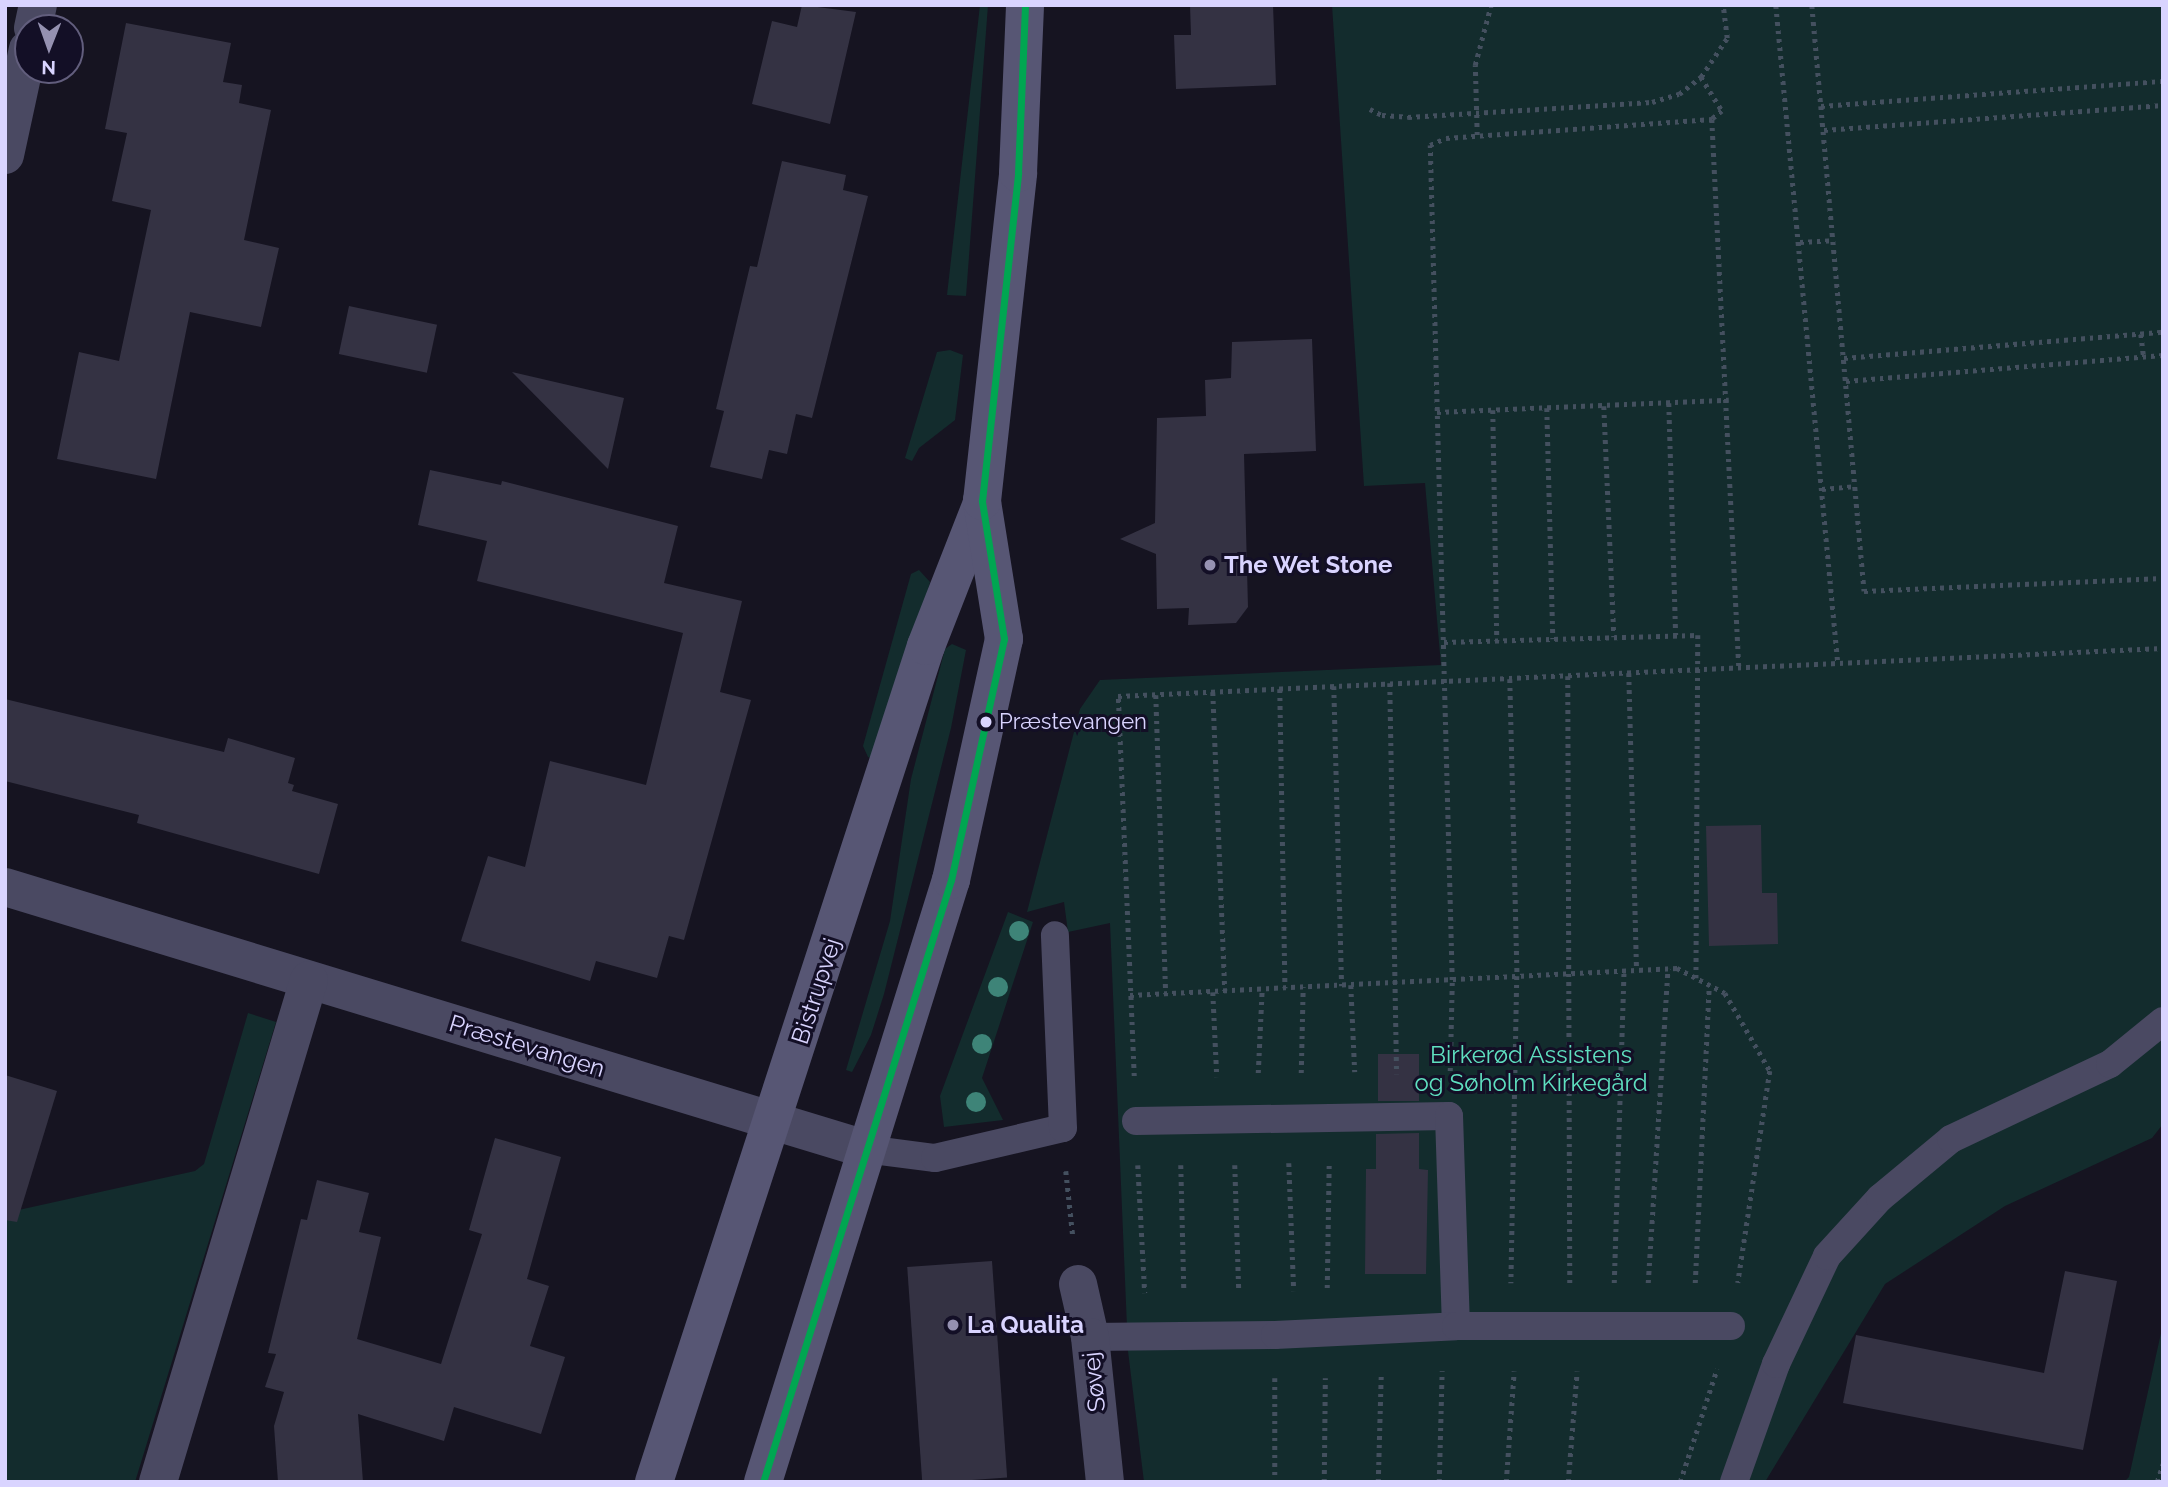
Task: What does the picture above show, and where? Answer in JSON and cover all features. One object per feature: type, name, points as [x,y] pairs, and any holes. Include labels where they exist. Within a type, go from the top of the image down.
[{"type":"main road","name":"Bistrupvej","points":[[654,1482],[774,1122],[926,646],[982,501],[1017,173],[1025,5]]},
{"type":"main road","name":"Bistrupvej","points":[[763,1482],[951,880],[1004,639],[982,501]]},
{"type":"street","points":[[5,155],[21,84]]},
{"type":"street","name":"Præstevangen","points":[[5,887],[865,1149]]},
{"type":"street","points":[[158,1482],[310,980]]},
{"type":"street","name":"Søvej","points":[[1078,1284],[1090,1336],[1105,1482]]},
{"type":"lane","points":[[865,1149],[935,1158],[1063,1128],[1055,935]]},
{"type":"lane","points":[[1734,1482],[1776,1364],[1827,1256],[1880,1198],[1951,1139],[2110,1064],[2163,1021]]},
{"type":"lane","points":[[1136,1121],[1449,1116],[1449,1326]]},
{"type":"lane","points":[[1090,1336],[1285,1334],[1449,1326],[1731,1326]]},
{"type":"path","points":[[1477,135],[1475,65],[1491,5]]},
{"type":"path","points":[[1370,109],[1382,115],[1408,117],[1652,102],[1679,94],[1701,78],[1727,38],[1723,5]]},
{"type":"path","points":[[1776,5],[1838,663]]},
{"type":"path","points":[[1812,5],[1864,591],[2163,578]]},
{"type":"path","points":[[1449,1116],[1452,980],[1430,145],[1446,138],[1477,135],[1712,119],[1722,111],[1701,78]]},
{"type":"path","points":[[1821,106],[2163,81]]},
{"type":"path","points":[[1824,130],[2163,105]]},
{"type":"path","points":[[1712,119],[1729,400],[1739,667]]},
{"type":"path","points":[[1800,242],[1833,240]]},
{"type":"path","points":[[1843,358],[2163,332]]},
{"type":"path","points":[[2141,334],[2144,356]]},
{"type":"path","points":[[1846,381],[2163,355]]},
{"type":"path","points":[[1437,412],[1729,400]]},
{"type":"path","points":[[1669,403],[1676,635]]},
{"type":"path","points":[[1604,406],[1614,637]]},
{"type":"path","points":[[1547,408],[1553,639]]},
{"type":"path","points":[[1493,410],[1497,641]]},
{"type":"path","points":[[1822,489],[1855,486]]},
{"type":"path","points":[[1444,642],[1698,635],[1696,978]]},
{"type":"path","points":[[1148,1336],[1118,696],[2163,648]]},
{"type":"path","points":[[1629,673],[1637,971]]},
{"type":"path","points":[[1568,1482],[1575,1326],[1569,676]]},
{"type":"path","points":[[1506,1482],[1514,1326],[1517,976],[1510,679]]},
{"type":"path","points":[[1390,683],[1397,983],[1397,1117]]},
{"type":"path","points":[[1334,686],[1342,986]]},
{"type":"path","points":[[1280,689],[1285,989]]},
{"type":"path","points":[[1213,692],[1225,991]]},
{"type":"path","points":[[1156,695],[1166,994]]},
{"type":"path","points":[[1130,995],[1677,968],[1725,993],[1770,1071],[1731,1326],[1680,1482]]},
{"type":"path","points":[[1645,1326],[1668,969]]},
{"type":"path","points":[[1613,1325],[1624,971]]},
{"type":"path","points":[[1324,1482],[1326,1331],[1351,985]]},
{"type":"path","points":[[1692,1326],[1709,985]]},
{"type":"path","points":[[1275,1482],[1303,987]]},
{"type":"path","points":[[1236,1120],[1262,989]]},
{"type":"path","points":[[1213,992],[1236,1120],[1240,1335]]},
{"type":"path","points":[[1180,1121],[1185,1335]]},
{"type":"path","points":[[1063,1128],[1078,1284]]},
{"type":"path","points":[[1439,1482],[1449,1326]]},
{"type":"path","points":[[1378,1482],[1382,1330]]},
{"type":"path","points":[[2157,1482],[2163,1464]]},
{"type":"green space","points":[[980,5],[988,5],[966,296],[947,295]]},
{"type":"green space","name":"Birkerød Assistens og Søholm Kirkegård","points":[[1332,5],[2163,5],[2163,1124],[2152,1138],[2005,1206],[1885,1284],[1765,1482],[1144,1482],[1128,1351],[1110,923],[1068,932],[1064,902],[1027,912],[1080,709],[1100,680],[1441,665],[1425,483],[1364,486]]},
{"type":"green space","points":[[950,350],[963,355],[955,420],[919,448],[912,461],[905,458],[937,352]]},
{"type":"green space","points":[[919,570],[930,582],[886,754],[876,760],[868,757],[863,746],[911,574]]},
{"type":"green space","points":[[952,644],[966,650],[951,728],[884,994],[871,1035],[852,1072],[846,1070],[890,921],[911,779],[945,649]]},
{"type":"green space","points":[[1008,912],[1033,922],[982,1078],[1003,1120],[944,1127],[940,1096]]},
{"type":"green space","points":[[248,1013],[276,1022],[135,1482],[5,1482],[5,1213],[195,1171],[204,1164]]},
{"type":"green space","points":[[2163,1324],[2163,1482],[2124,1482],[2129,1477]]},
{"type":"building","points":[[802,5],[856,12],[830,124],[752,104],[772,21],[797,27]]},
{"type":"building","points":[[1190,5],[1273,5],[1276,85],[1176,89],[1174,35],[1191,35]]},
{"type":"building","points":[[126,23],[231,43],[223,82],[242,85],[239,103],[271,110],[244,240],[279,248],[261,327],[190,312],[156,479],[57,459],[79,352],[119,361],[151,210],[112,201],[127,133],[105,129]]},
{"type":"building","points":[[782,161],[846,175],[843,190],[868,196],[812,418],[796,414],[787,454],[769,450],[762,479],[710,467],[724,411],[716,409],[750,266],[757,267]]},
{"type":"building","points":[[349,306],[437,325],[427,373],[339,354]]},
{"type":"building","points":[[1312,339],[1316,451],[1244,454],[1248,607],[1236,623],[1188,625],[1189,608],[1157,609],[1156,554],[1120,539],[1155,523],[1157,418],[1206,416],[1205,380],[1231,378],[1232,342]]},
{"type":"building","points":[[512,372],[624,398],[608,469]]},
{"type":"building","points":[[430,470],[501,485],[502,481],[678,526],[664,583],[742,601],[720,692],[751,700],[684,940],[669,936],[657,978],[596,961],[590,981],[461,941],[488,856],[525,867],[550,761],[646,785],[683,633],[477,581],[487,541],[418,525]]},
{"type":"building","points":[[5,699],[224,752],[228,738],[295,758],[288,783],[294,785],[292,791],[338,804],[319,874],[137,823],[139,815],[5,781]]},
{"type":"building","points":[[1761,825],[1762,893],[1777,893],[1778,944],[1709,946],[1706,826]]},
{"type":"building","points":[[1378,1054],[1419,1054],[1419,1101],[1378,1101]]},
{"type":"building","points":[[5,1075],[57,1091],[17,1222],[5,1220]]},
{"type":"building","points":[[1419,1133],[1419,1169],[1428,1170],[1426,1274],[1365,1274],[1366,1169],[1376,1169],[1376,1134]]},
{"type":"building","points":[[495,1138],[561,1157],[527,1279],[549,1286],[530,1346],[565,1357],[541,1434],[454,1407],[444,1441],[358,1414],[363,1482],[278,1482],[274,1426],[284,1392],[265,1387],[276,1354],[268,1353],[301,1219],[307,1220],[317,1180],[369,1193],[359,1232],[381,1237],[357,1339],[441,1364],[482,1234],[469,1230]]},
{"type":"building","points":[[992,1261],[1007,1477],[922,1482],[907,1267]]},
{"type":"building","points":[[2065,1271],[2117,1281],[2083,1450],[1843,1403],[1856,1335],[2044,1373]]},
{"type":"transit line","points":[[763,1482],[951,880],[1004,639],[982,501],[1018,173],[1025,5]]},
{"type":"place","name":"The Wet Stone","points":[[1210,565]]},
{"type":"place","name":"Præstevangen","points":[[986,722]]},
{"type":"place","name":"La Qualita","points":[[953,1325]]}]
